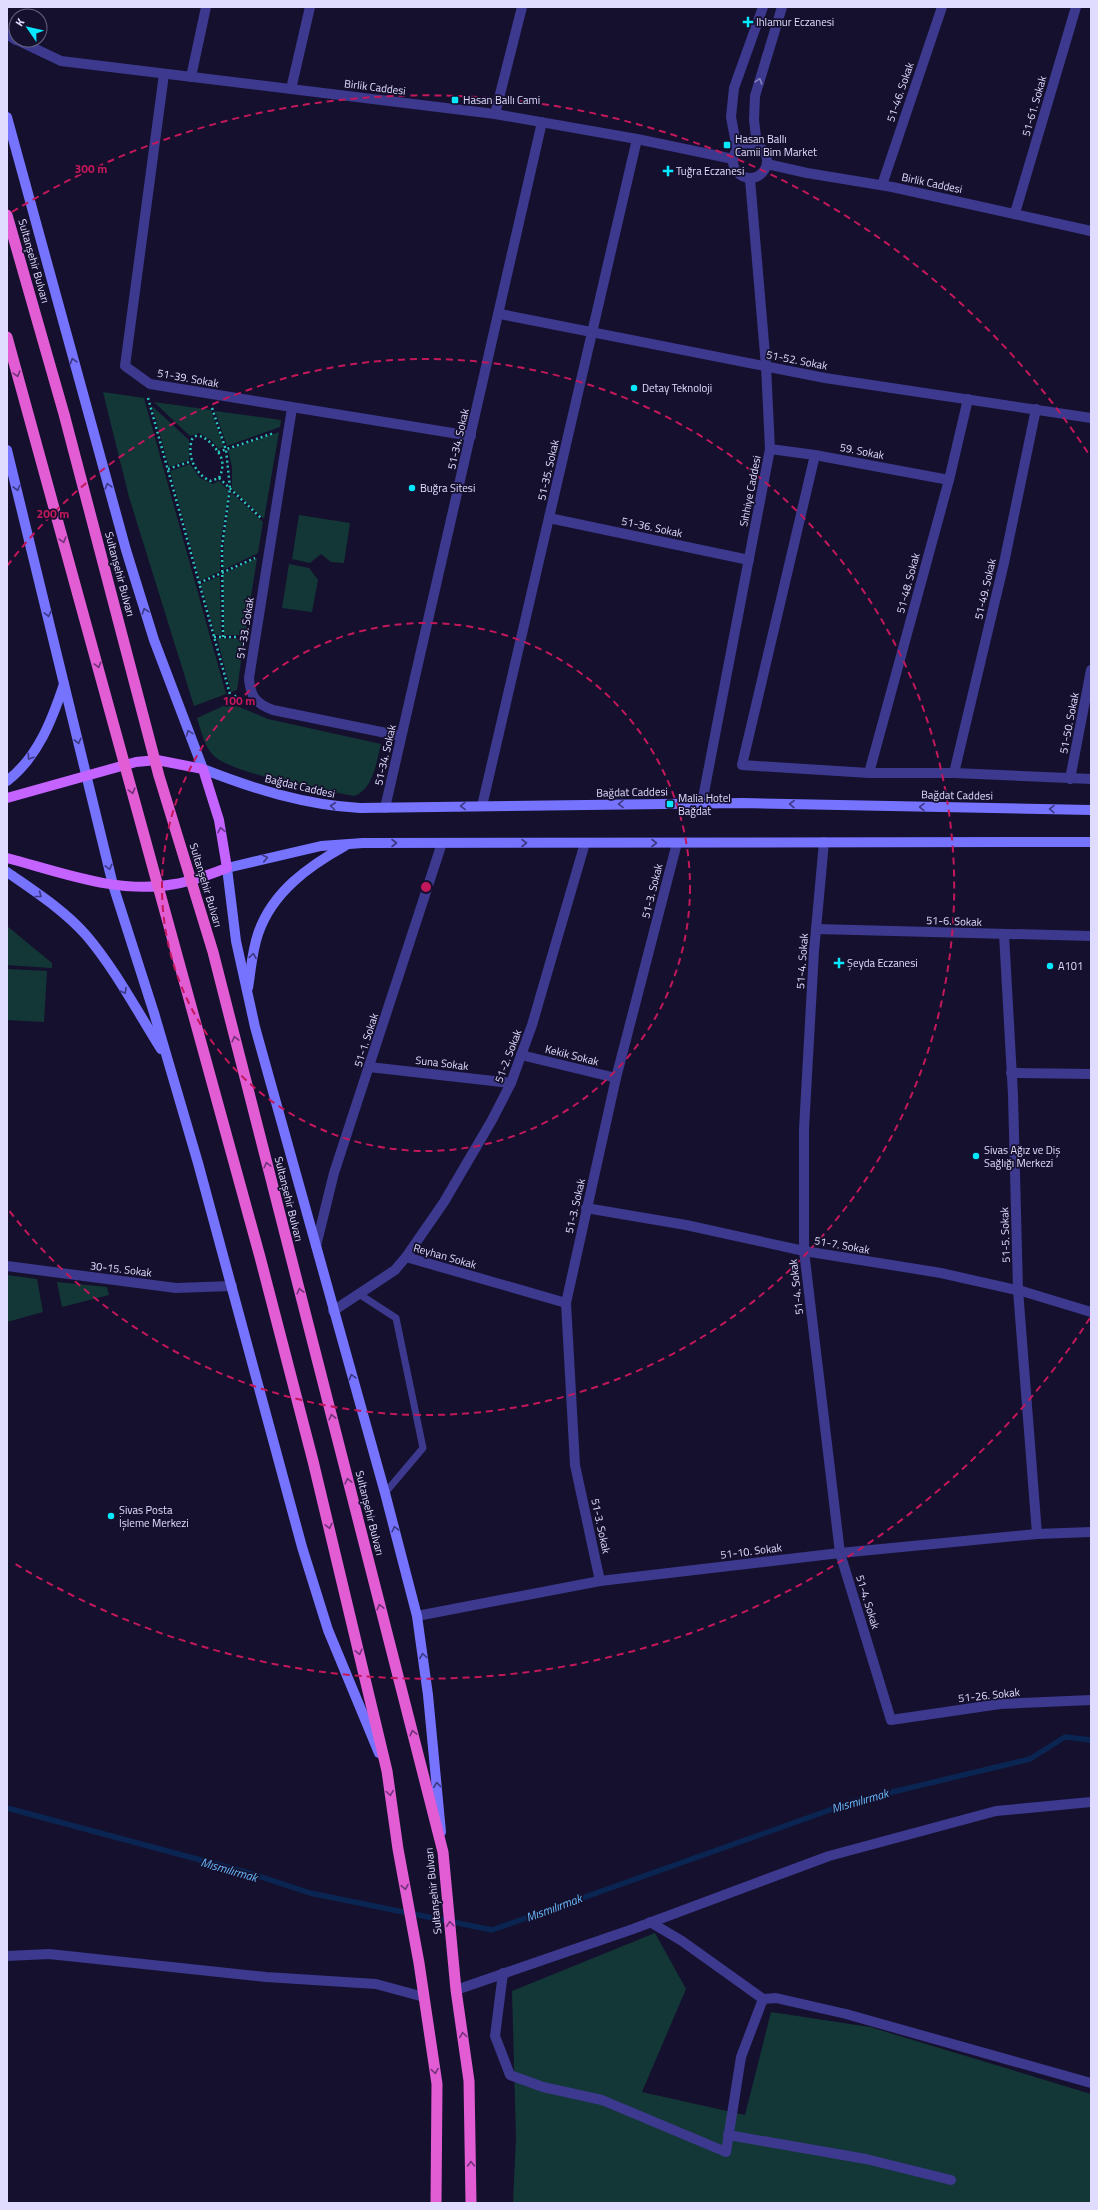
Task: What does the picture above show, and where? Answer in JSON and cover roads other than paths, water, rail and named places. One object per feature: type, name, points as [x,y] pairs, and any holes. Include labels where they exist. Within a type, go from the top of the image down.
[{"type":"highway","name":"Sultanşehir Bulvarı","points":[[7,215],[64,414],[159,776],[213,952],[443,1852],[456,1990],[470,2081],[471,2203]]},
{"type":"highway","points":[[7,336],[152,866],[203,1045],[313,1461],[387,1771],[398,1849],[419,1963],[437,2084],[436,2203]]},
{"type":"highway","points":[[471,2187],[475,2203]]},
{"type":"main road","points":[[7,117],[128,557],[154,640],[203,769],[219,820],[227,868],[236,941],[247,994],[333,1311],[385,1492],[417,1616],[428,1695],[443,1852]]},
{"type":"main road","points":[[7,450],[114,885],[168,1061],[232,1286],[302,1547],[320,1605],[351,1688],[387,1771]]},
{"type":"main road","points":[[7,782],[28,761],[42,738],[54,713],[64,684]]},
{"type":"main road","points":[[7,798],[136,762],[157,760],[203,769]]},
{"type":"main road","name":"Bağdat Caddesi","points":[[203,769],[249,786],[311,803],[336,807],[385,808],[702,803],[1091,810]]},
{"type":"main road","points":[[7,858],[114,885],[148,886],[174,884],[227,868],[310,848],[349,844],[1091,842]]},
{"type":"main road","points":[[247,994],[258,934],[269,910],[287,887],[309,867],[349,844]]},
{"type":"main road","points":[[7,872],[58,910],[84,934],[107,961],[168,1061]]},
{"type":"street","points":[[191,77],[206,7]]},
{"type":"street","points":[[291,89],[310,7]]},
{"type":"street","points":[[495,114],[522,7]]},
{"type":"street","points":[[738,150],[731,117],[734,88],[763,7]]},
{"type":"street","points":[[756,145],[754,120],[755,96],[782,7]]},
{"type":"street","name":"51-46. Sokak","points":[[882,184],[942,7]]},
{"type":"street","name":"51-61. Sokak","points":[[1015,213],[1076,7]]},
{"type":"street","name":"Birlik Caddesi","points":[[33,48],[61,61],[495,114],[637,139],[733,159]]},
{"type":"street","name":"51-39. Sokak","points":[[164,74],[125,366],[150,384],[472,436]]},
{"type":"street","name":"51-34. Sokak","points":[[385,808],[500,314],[542,122]]},
{"type":"street","name":"51-35. Sokak","points":[[482,806],[637,139]]},
{"type":"street","points":[[747,144],[756,145],[765,153],[767,164],[762,174],[750,179],[738,174],[733,164],[733,159],[738,150],[747,144]]},
{"type":"street","name":"Birlik Caddesi","points":[[767,164],[807,173],[882,184],[1091,231]]},
{"type":"street","name":"Sıhhiye Caddesi","points":[[702,803],[770,448],[766,366],[750,179]]},
{"type":"street","name":"51-52. Sokak","points":[[500,314],[825,378],[1091,418]]},
{"type":"street","name":"51-48. Sokak","points":[[869,773],[949,480],[968,399]]},
{"type":"street","name":"51-33. Sokak","points":[[292,408],[249,678],[250,690],[254,699],[261,706],[273,710],[401,736]]},
{"type":"street","name":"51-49. Sokak","points":[[954,773],[1004,563],[1036,409]]},
{"type":"street","name":"59. Sokak","points":[[770,448],[949,480]]},
{"type":"street","points":[[815,455],[742,765],[869,773],[954,773],[1091,779]]},
{"type":"street","name":"51-36. Sokak","points":[[549,518],[749,560]]},
{"type":"street","name":"51-50. Sokak","points":[[1070,779],[1091,670]]},
{"type":"street","name":"51-4. Sokak","points":[[824,842],[816,929],[804,1129],[804,1251],[840,1553],[891,1720]]},
{"type":"street","name":"51-1. Sokak","points":[[316,1246],[334,1172],[442,843]]},
{"type":"street","name":"51-2. Sokak","points":[[406,1257],[444,1202],[492,1120],[511,1083],[532,1025],[585,843]]},
{"type":"street","name":"51-3. Sokak","points":[[600,1581],[575,1465],[566,1303],[616,1078],[677,843]]},
{"type":"street","name":"51-6. Sokak","points":[[816,929],[1091,936]]},
{"type":"street","name":"51-5. Sokak","points":[[1004,934],[1011,1073],[1018,1290],[1037,1534]]},
{"type":"street","name":"Kekik Sokak","points":[[521,1055],[616,1078]]},
{"type":"street","name":"Suna Sokak","points":[[369,1067],[511,1083]]},
{"type":"street","points":[[1011,1073],[1091,1074]]},
{"type":"street","name":"51-7. Sokak","points":[[586,1208],[686,1225],[804,1251],[941,1273],[1018,1290],[1091,1312]]},
{"type":"street","name":"Reyhan Sokak","points":[[333,1311],[396,1270],[406,1257],[566,1303]]},
{"type":"street","name":"30-15. Sokak","points":[[7,1266],[176,1288],[232,1286]]},
{"type":"street","name":"51-10. Sokak","points":[[417,1616],[600,1581],[840,1553],[1037,1534],[1091,1532]]},
{"type":"street","name":"51-26. Sokak","points":[[891,1720],[1000,1704],[1091,1700]]},
{"type":"street","points":[[456,1990],[650,1922],[829,1856],[996,1811],[1091,1802]]},
{"type":"street","points":[[650,1922],[682,1941],[762,1999],[776,1998],[846,2014],[1091,2083]]},
{"type":"street","points":[[7,1956],[50,1954],[266,1977],[376,1984],[424,1997]]},
{"type":"street","points":[[503,1973],[495,2036],[510,2075],[543,2088],[602,2100],[726,2152],[741,2057],[762,1999]]},
{"type":"street","points":[[728,2135],[866,2160],[951,2180]]},
{"type":"lane","points":[[359,1294],[396,1318],[423,1448],[385,1492]]},
{"type":"waterway","name":"Mısmılırmak","points":[[7,1808],[249,1873],[310,1893],[492,1930],[855,1801],[1030,1759],[1065,1737],[1091,1740]]},
{"type":"place","name":"Ihlamur Eczanesi","points":[[748,22]]},
{"type":"place","name":"Hasan Ballı Cami","points":[[455,100]]},
{"type":"place","name":"Hasan Ballı Camii Bim Market","points":[[727,145]]},
{"type":"place","name":"Tuğra Eczanesi","points":[[668,171]]},
{"type":"place","name":"Detay Teknoloji","points":[[634,388]]},
{"type":"place","name":"Buğra Sitesi","points":[[412,488]]},
{"type":"place","name":"Malia Hotel Bağdat","points":[[670,804]]},
{"type":"place","name":"Şeyda Eczanesi","points":[[839,963]]},
{"type":"place","name":"A101","points":[[1050,966]]},
{"type":"place","name":"Sivas Ağız ve Diş Sağlığı Merkezi","points":[[976,1156]]},
{"type":"place","name":"Sivas Posta İşleme Merkezi","points":[[111,1516]]}]
